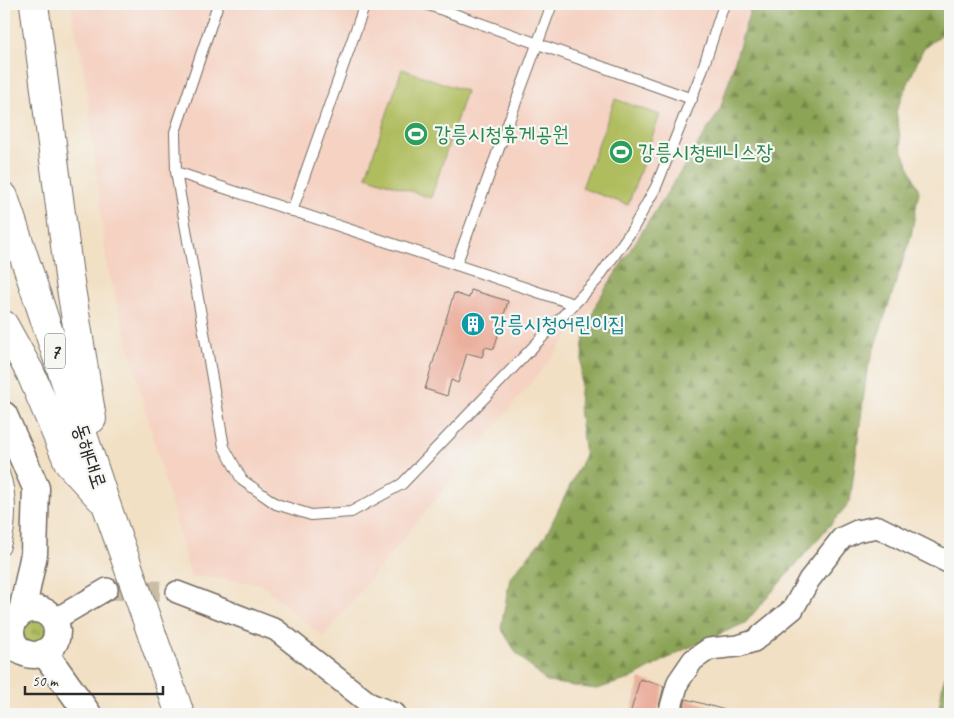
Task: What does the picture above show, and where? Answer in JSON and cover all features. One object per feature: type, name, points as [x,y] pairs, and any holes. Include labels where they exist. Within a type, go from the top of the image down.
[{"type":"main road","points":[[34,4],[69,276],[106,504]]},
{"type":"main road","name":"동해대로","points":[[4,197],[106,504],[180,714]]},
{"type":"main road","points":[[4,324],[30,372],[68,464],[106,504]]},
{"type":"street","points":[[4,415],[36,488],[34,554],[14,615],[11,634],[17,647],[30,654],[44,652],[50,648],[56,634],[54,620],[49,615],[36,609],[14,615]]},
{"type":"street","points":[[669,714],[678,682],[693,660],[709,649],[738,646],[754,641],[793,609],[809,580],[842,538],[857,531],[878,527],[950,563]]},
{"type":"street","points":[[54,620],[108,589]]},
{"type":"street","points":[[177,592],[276,630],[370,704],[395,714]]},
{"type":"street","points":[[44,652],[88,714]]},
{"type":"lane","points":[[218,4],[175,132],[176,172],[224,447],[242,480],[276,504],[311,515],[350,512],[402,484],[597,280],[656,187],[692,98],[724,4]]},
{"type":"lane","points":[[292,211],[365,4]]},
{"type":"lane","points":[[426,4],[692,98]]},
{"type":"lane","points":[[456,265],[552,4]]},
{"type":"lane","points":[[176,172],[574,304]]},
{"type":"lane","points":[[4,473],[10,490],[7,539],[4,549]]},
{"type":"shaded area","points":[[70,4],[754,4],[720,110],[597,302],[323,637],[260,584],[204,577],[191,578],[107,266],[86,81]]},
{"type":"green space","points":[[752,4],[950,4],[950,28],[923,49],[896,111],[902,149],[919,191],[911,236],[867,371],[850,502],[745,623],[681,651],[630,679],[596,689],[547,682],[517,654],[501,628],[510,578],[546,535],[585,455],[579,408],[583,343],[597,302],[720,110]]},
{"type":"green space","name":"강릉시청휴게공원","points":[[402,69],[466,91],[431,198],[366,176]]},
{"type":"green space","name":"강릉시청테니스장","points":[[615,99],[660,115],[628,205],[582,188]]},
{"type":"green space","points":[[34,619],[43,623],[47,632],[43,641],[34,645],[25,641],[21,632],[25,623]]},
{"type":"green space","points":[[950,662],[950,714],[938,714],[943,683]]},
{"type":"building","name":"강릉시청어린이집","points":[[471,290],[508,301],[494,349],[485,347],[482,357],[467,353],[458,383],[451,380],[447,396],[425,389],[454,293],[469,298]]},
{"type":"building","points":[[640,679],[664,686],[657,714],[630,714]]},
{"type":"building","points":[[686,699],[725,710],[724,714],[682,714]]},
{"type":"tunnel","points":[[107,589],[177,592]]},
{"type":"place","name":"강릉시청휴게공원","points":[[416,134]]},
{"type":"place","name":"강릉시청테니스장","points":[[621,152]]},
{"type":"place","name":"강릉시청어린이집","points":[[473,324]]}]
